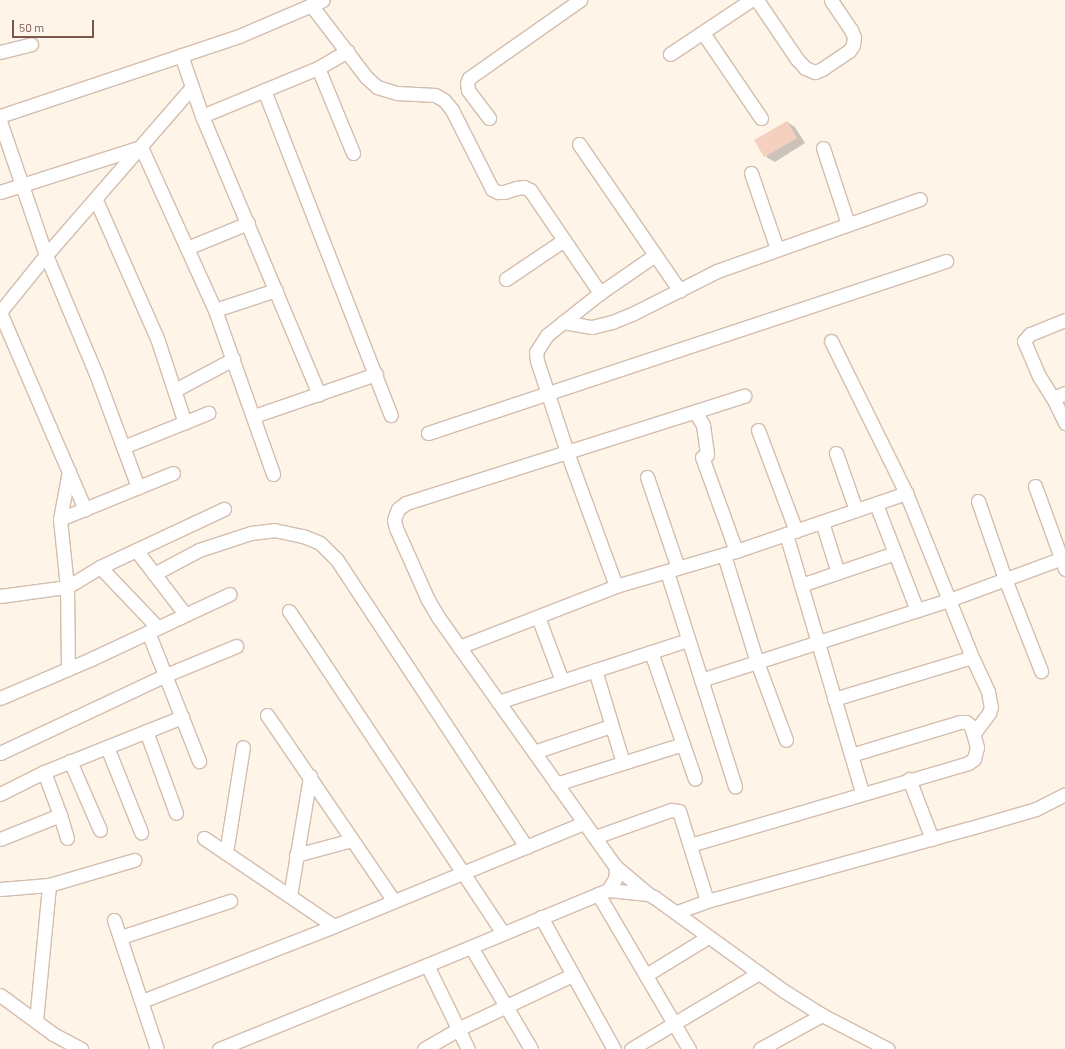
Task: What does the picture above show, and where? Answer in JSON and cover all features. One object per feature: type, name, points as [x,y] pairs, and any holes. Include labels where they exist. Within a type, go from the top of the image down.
[{"type":"street","points":[[489,118],[468,90],[467,83],[470,78],[580,0]]},
{"type":"street","points":[[670,54],[751,0]]},
{"type":"street","points":[[757,0],[797,59],[805,68],[815,72],[822,70],[849,51],[853,45],[854,37],[851,30],[831,0]]},
{"type":"street","points":[[0,116],[239,36],[317,3],[347,51],[366,77],[377,87],[397,93],[435,94],[444,100],[452,110],[492,189],[498,192],[524,187],[530,190],[600,293]]},
{"type":"street","points":[[703,32],[761,118]]},
{"type":"street","points":[[0,52],[31,44]]},
{"type":"street","points":[[202,116],[318,68],[347,51]]},
{"type":"street","points":[[181,55],[191,88],[202,116],[319,394]]},
{"type":"street","points":[[318,68],[353,153]]},
{"type":"street","points":[[85,508],[0,312],[46,255],[96,200],[191,88]]},
{"type":"street","points":[[264,90],[391,415]]},
{"type":"street","points":[[0,121],[46,255],[96,374],[138,487]]},
{"type":"street","points":[[579,144],[680,291]]},
{"type":"street","points":[[0,192],[141,147]]},
{"type":"street","points":[[141,147],[215,310],[254,416],[273,474]]},
{"type":"street","points":[[824,148],[848,224]]},
{"type":"street","points":[[751,173],[777,249]]},
{"type":"street","points":[[563,322],[592,327],[603,325],[632,314],[680,291],[716,271],[920,199]]},
{"type":"street","points":[[96,200],[157,338],[185,423]]},
{"type":"street","points":[[187,248],[248,223]]},
{"type":"street","points":[[506,279],[564,240]]},
{"type":"street","points":[[616,586],[567,452],[537,361],[536,352],[547,335],[600,293],[655,255]]},
{"type":"street","points":[[428,433],[946,261]]},
{"type":"street","points":[[215,310],[276,290]]},
{"type":"street","points":[[1065,320],[1030,334],[1024,341],[1039,376],[1053,398],[1065,424]]},
{"type":"street","points":[[831,341],[906,492],[972,657],[988,692],[991,707],[989,713],[974,733]]},
{"type":"street","points":[[174,390],[233,359]]},
{"type":"street","points":[[254,416],[376,374]]},
{"type":"street","points":[[1053,398],[1065,393]]},
{"type":"street","points":[[744,396],[406,503],[398,509],[394,520],[396,528],[428,600],[459,647],[615,866],[648,894],[676,912],[759,973],[822,1015],[888,1049]]},
{"type":"street","points":[[695,412],[703,425],[704,456],[757,662],[786,740]]},
{"type":"street","points":[[123,447],[208,414]]},
{"type":"street","points":[[758,430],[791,532],[801,585],[862,794]]},
{"type":"street","points":[[836,453],[856,510]]},
{"type":"street","points":[[68,669],[67,587],[60,519],[69,471]]},
{"type":"street","points":[[60,519],[173,472]]},
{"type":"street","points":[[647,477],[672,570],[688,640],[735,786]]},
{"type":"street","points":[[701,680],[949,600],[1005,579],[1064,562],[1035,486]]},
{"type":"street","points":[[459,647],[616,586],[730,553],[876,504],[906,492]]},
{"type":"street","points":[[978,501],[1005,579],[1041,671]]},
{"type":"street","points":[[876,504],[917,610]]},
{"type":"street","points":[[0,596],[67,587],[100,567],[224,509]]},
{"type":"street","points":[[822,522],[838,573]]},
{"type":"street","points":[[154,574],[199,550],[251,533],[274,530],[303,536],[320,543],[337,560],[526,847]]},
{"type":"street","points":[[136,550],[185,614]]},
{"type":"street","points":[[801,585],[895,553]]},
{"type":"street","points":[[100,567],[153,630],[166,675],[199,761]]},
{"type":"street","points":[[0,698],[68,669],[230,594]]},
{"type":"street","points":[[289,612],[502,933]]},
{"type":"street","points":[[538,617],[562,681]]},
{"type":"street","points":[[498,702],[688,640]]},
{"type":"street","points":[[0,753],[166,675],[236,646]]},
{"type":"street","points":[[652,652],[695,779]]},
{"type":"street","points":[[834,699],[972,657]]},
{"type":"street","points":[[595,670],[623,764]]},
{"type":"street","points":[[268,715],[394,901]]},
{"type":"street","points":[[0,794],[70,761],[182,717]]},
{"type":"street","points":[[690,845],[968,763],[974,759],[977,747],[971,726],[966,722],[960,722],[851,755]]},
{"type":"street","points":[[534,752],[611,726]]},
{"type":"street","points":[[146,731],[176,813]]},
{"type":"street","points":[[556,784],[683,744]]},
{"type":"street","points":[[107,747],[141,832]]},
{"type":"street","points":[[226,853],[243,747]]},
{"type":"street","points":[[70,761],[100,830]]},
{"type":"street","points":[[44,772],[67,838]]},
{"type":"street","points":[[290,896],[310,776]]},
{"type":"street","points":[[909,780],[932,839]]},
{"type":"street","points":[[676,912],[707,901],[932,839],[1036,808],[1065,794]]},
{"type":"street","points":[[594,837],[675,810],[679,811],[707,901]]},
{"type":"street","points":[[0,839],[60,815]]},
{"type":"street","points":[[142,1001],[334,926],[584,822]]},
{"type":"street","points":[[204,838],[334,926]]},
{"type":"street","points":[[296,856],[352,840]]},
{"type":"street","points":[[0,889],[49,885],[134,860]]},
{"type":"street","points":[[603,892],[615,879],[615,866]]},
{"type":"street","points":[[38,1023],[49,885]]},
{"type":"street","points":[[603,892],[646,975],[689,1049]]},
{"type":"street","points":[[219,1049],[603,892],[648,894]]},
{"type":"street","points":[[121,937],[230,901]]},
{"type":"street","points":[[542,917],[572,975],[614,1049]]},
{"type":"street","points":[[114,920],[121,937],[157,1049]]},
{"type":"street","points":[[646,975],[708,937]]},
{"type":"street","points":[[471,947],[531,1049]]},
{"type":"street","points":[[427,965],[468,1049]]},
{"type":"street","points":[[632,1049],[759,973]]},
{"type":"street","points":[[424,1049],[458,1029],[572,975]]},
{"type":"street","points":[[0,995],[53,1034],[81,1049]]},
{"type":"street","points":[[768,1047],[822,1015]]},
{"type":"building","points":[[787,121],[797,138],[764,157],[754,140]]}]
